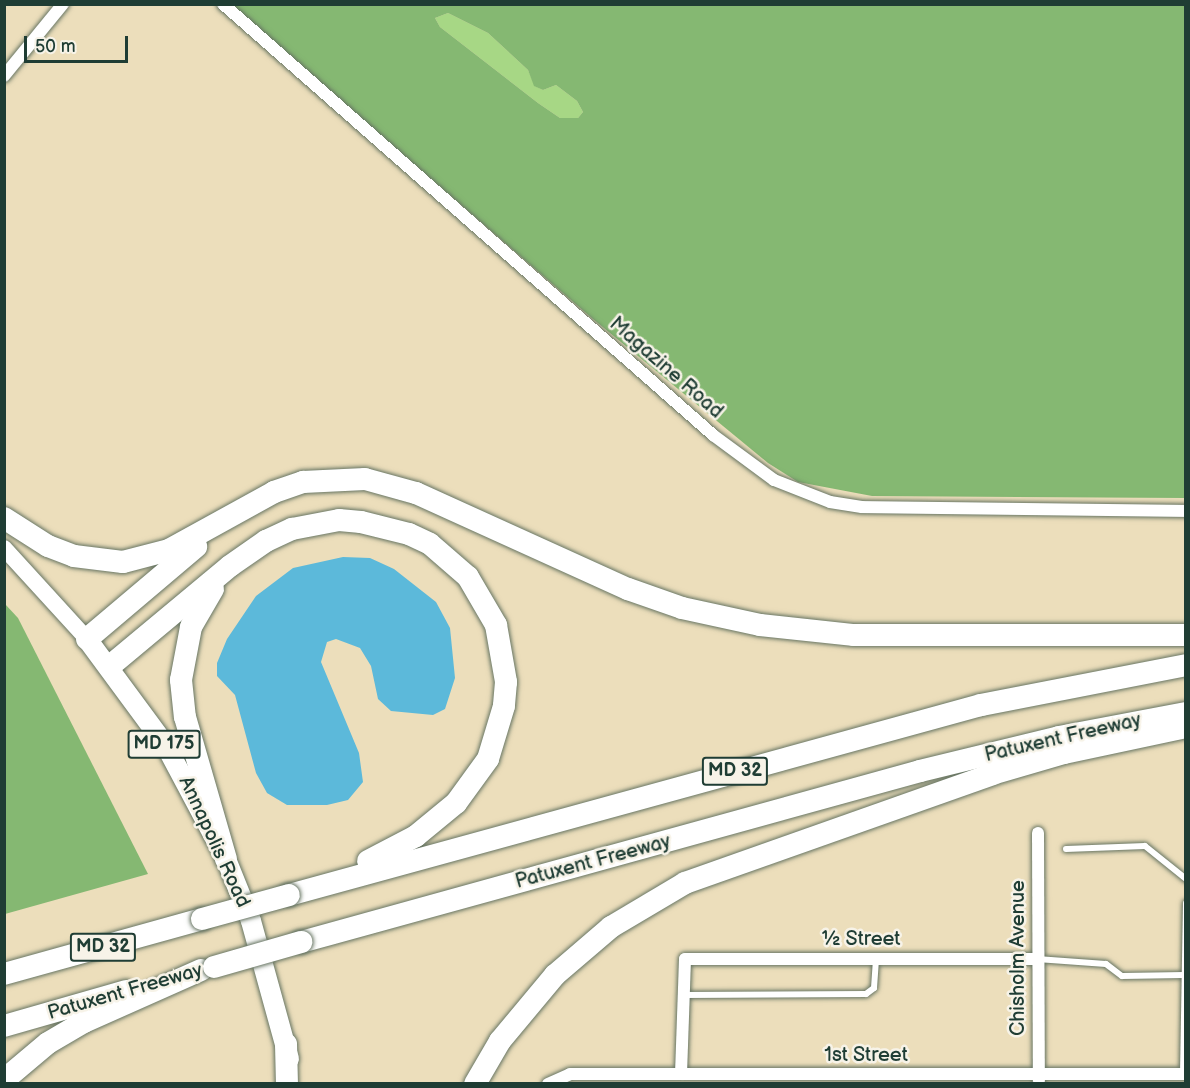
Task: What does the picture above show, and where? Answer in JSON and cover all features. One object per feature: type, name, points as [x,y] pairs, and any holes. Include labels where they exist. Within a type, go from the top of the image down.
[{"type":"highway","points":[[4,518],[48,546],[65,553],[100,562],[123,562],[170,550],[246,505],[303,483],[336,478],[390,484],[628,589],[682,608],[760,626],[854,635],[1185,635]]},
{"type":"highway","points":[[87,639],[246,505]]},
{"type":"highway","points":[[110,666],[230,566],[267,541],[292,529],[339,520],[386,526],[430,544],[468,577],[496,625],[503,653],[506,682],[498,731],[488,759],[456,803],[409,840],[299,891]]},
{"type":"highway","points":[[226,859],[185,717],[181,680],[191,627],[201,604],[230,566]]},
{"type":"highway","name":"MD 32","points":[[4,974],[971,708],[1054,688],[1185,665]]},
{"type":"highway","name":"Patuxent Freeway","points":[[4,1026],[932,768],[1059,737],[1185,713]]},
{"type":"highway","points":[[475,1083],[500,1041],[555,975],[611,927],[685,883],[992,774],[1064,753],[1185,728]]},
{"type":"highway","points":[[4,1080],[48,1043],[84,1023],[208,969]]},
{"type":"highway","points":[[286,1044],[286,1083]]},
{"type":"main road","name":"Annapolis Road","points":[[4,548],[110,666],[166,746],[226,859],[251,921],[295,1083]]},
{"type":"street","points":[[4,76],[63,4]]},
{"type":"street","name":"Magazine Road","points":[[224,4],[713,435],[774,480],[830,502],[862,507],[1185,511]]},
{"type":"street","name":"Chisholm Avenue","points":[[1038,833],[1039,1079]]},
{"type":"street","name":"½ Street","points":[[684,995],[685,959],[1037,959]]},
{"type":"street","points":[[681,1074],[684,995]]},
{"type":"street","name":"1st Street","points":[[548,1083],[570,1074],[1039,1079],[1184,1074]]},
{"type":"lane","points":[[1066,849],[1145,846],[1185,879]]},
{"type":"lane","points":[[1184,1074],[1185,903]]},
{"type":"lane","points":[[684,995],[866,994],[874,988],[876,958]]},
{"type":"lane","points":[[1037,959],[1106,964],[1122,976],[1184,975]]},
{"type":"green space","points":[[230,5],[1185,5],[1185,498],[872,496],[798,482],[768,463],[593,319]],"holes":[[[448,13],[488,33],[528,70],[534,86],[543,90],[556,85],[577,101],[583,112],[578,118],[560,118],[538,103],[440,27],[435,18]]]},
{"type":"green space","points":[[448,13],[488,33],[528,70],[535,86],[543,90],[556,85],[577,101],[583,112],[578,118],[560,118],[538,103],[440,27],[435,18]]},
{"type":"green space","points":[[5,604],[18,618],[148,874],[5,914]]},
{"type":"water","points":[[343,557],[370,558],[394,569],[436,602],[450,628],[455,678],[445,709],[433,715],[391,711],[378,699],[371,666],[360,648],[336,639],[327,642],[321,662],[359,753],[363,782],[348,800],[327,805],[287,805],[267,793],[256,773],[235,695],[217,676],[217,663],[227,639],[256,596],[293,568]]}]
